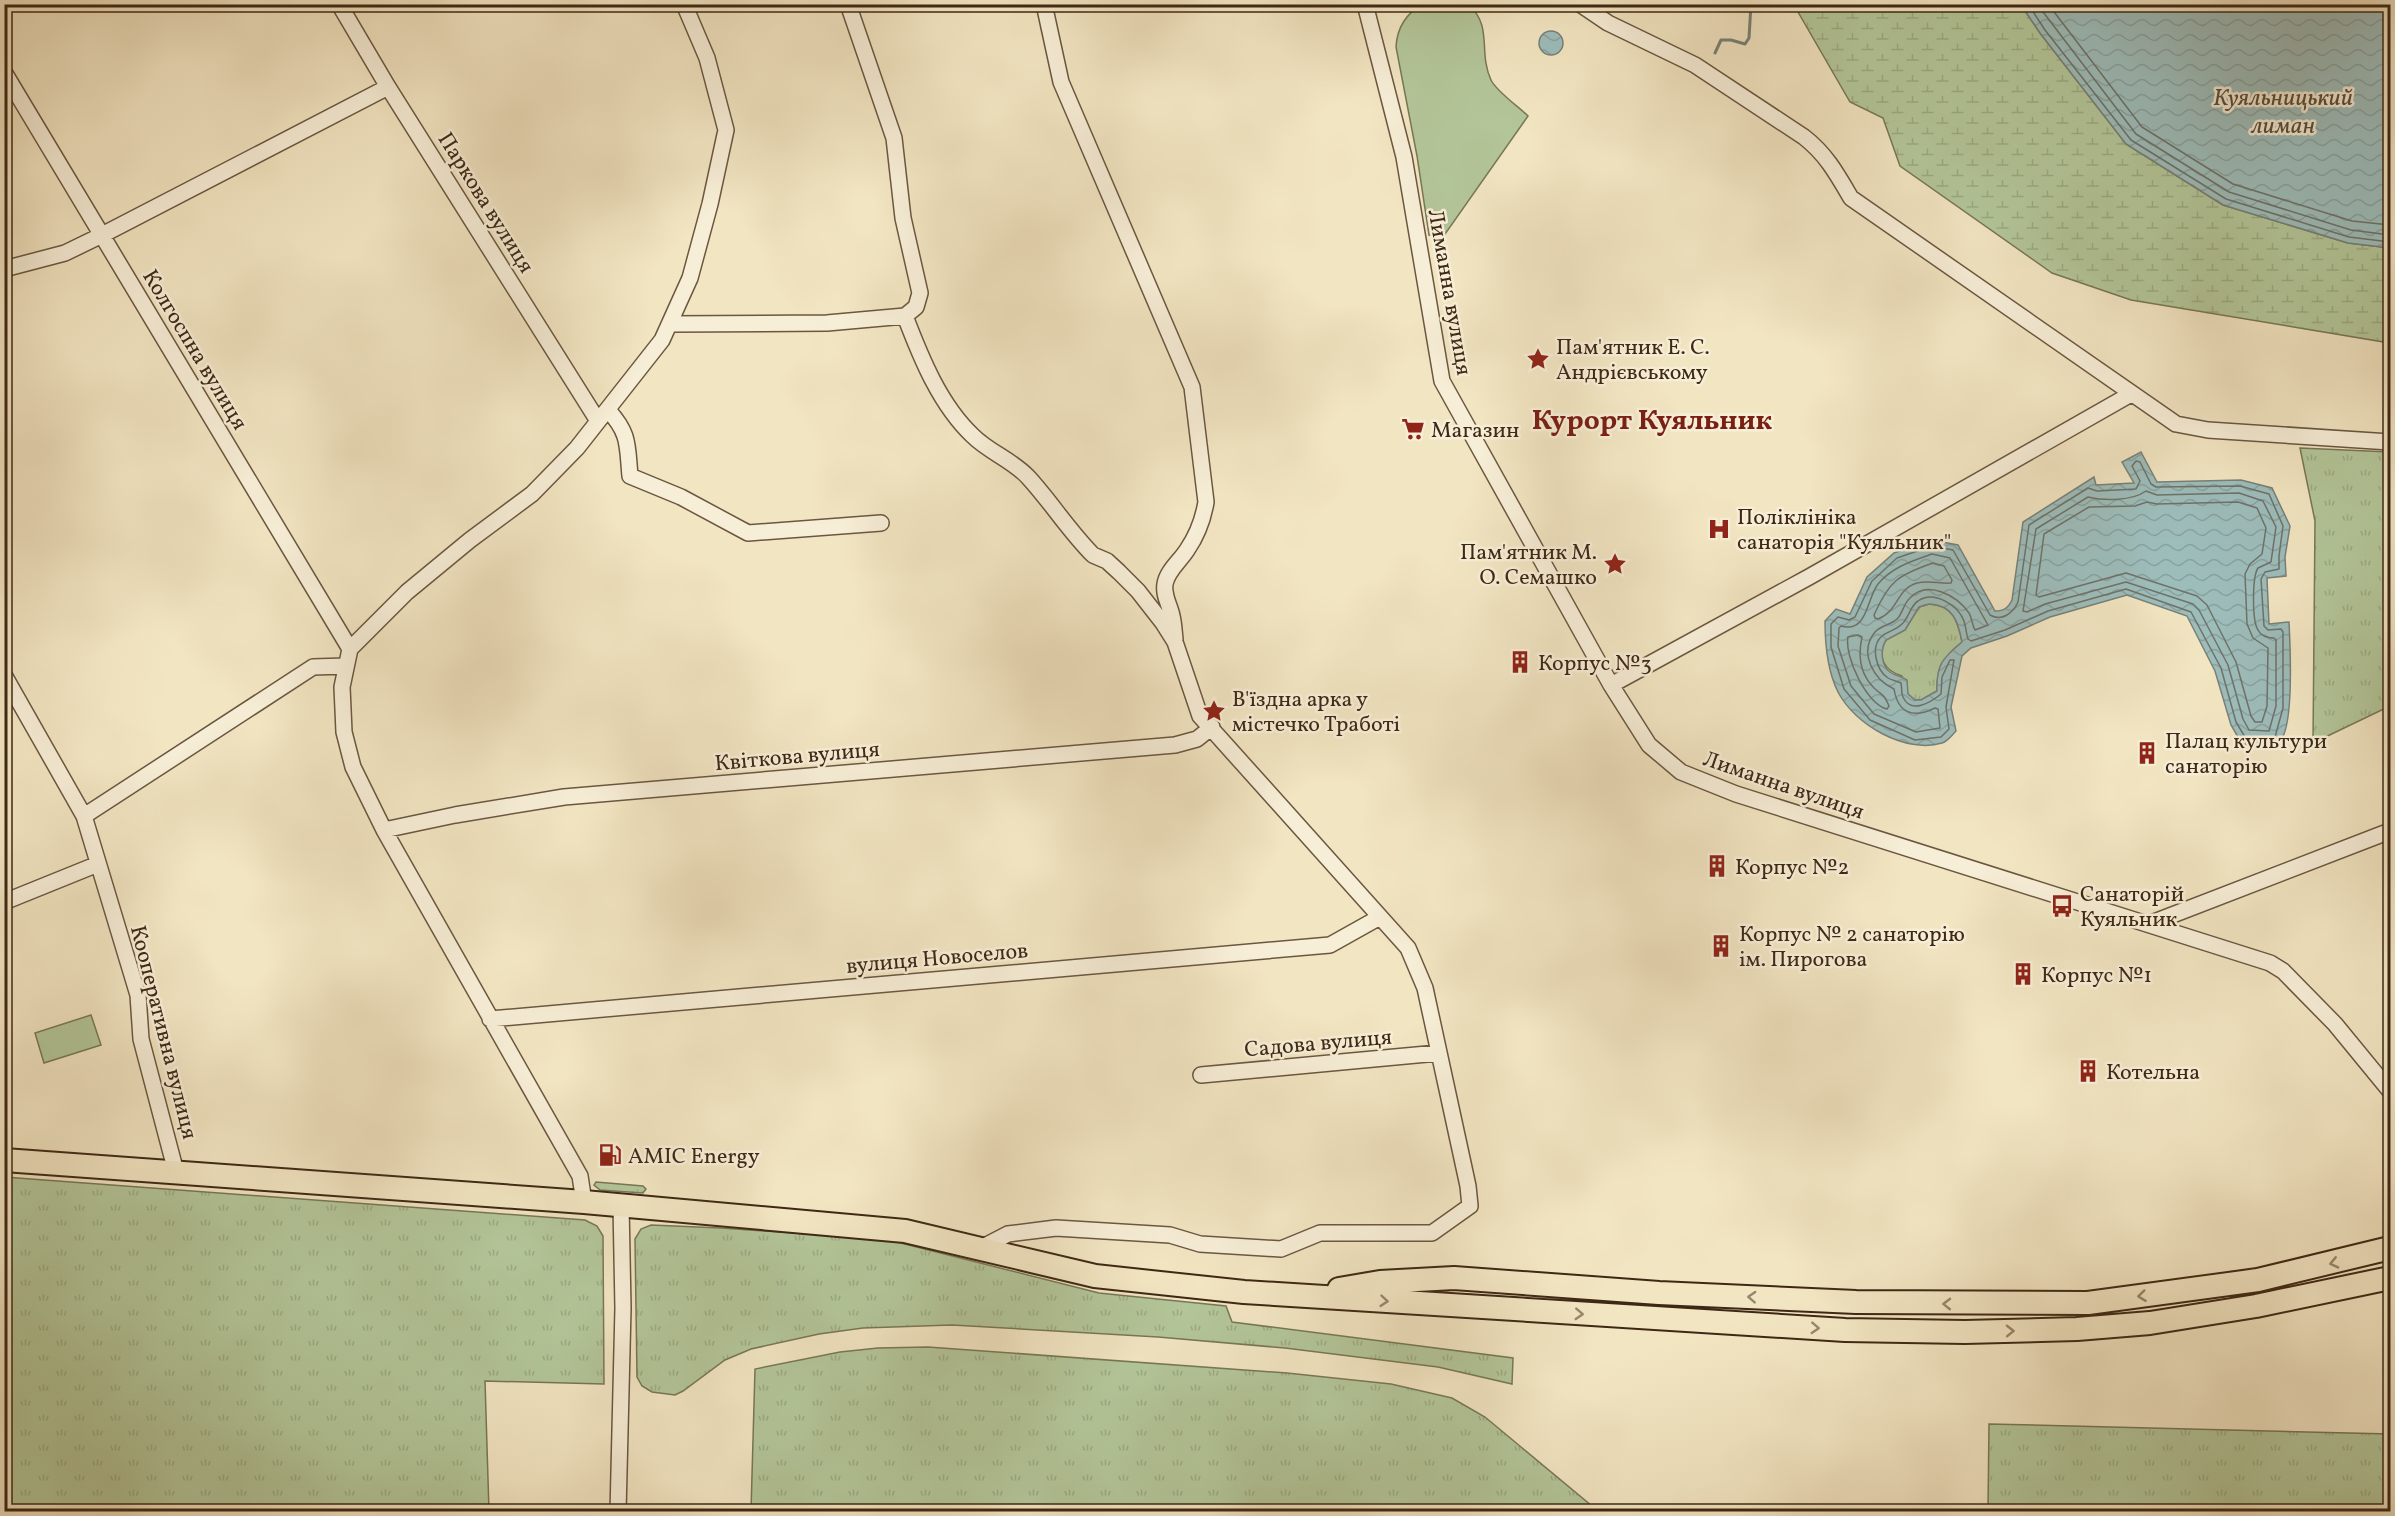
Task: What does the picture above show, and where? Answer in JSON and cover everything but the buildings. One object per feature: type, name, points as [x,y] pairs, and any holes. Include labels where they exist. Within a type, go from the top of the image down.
[{"type":"highway","points":[[4,1160],[584,1203],[905,1231],[1095,1275],[1244,1292],[1834,1329],[1965,1332],[2077,1329],[2150,1323],[2256,1306],[2391,1278]]},
{"type":"highway","points":[[1305,1295],[1380,1282],[1454,1278],[1659,1293],[1856,1302],[2088,1303],[2258,1280],[2391,1248]]},
{"type":"street","name":"Паркова вулиця","points":[[339,4],[388,87],[603,416],[621,424],[626,438],[630,476],[681,497],[748,533],[882,523]]},
{"type":"street","points":[[584,1203],[580,1176],[384,830],[353,767],[344,732],[342,687],[350,649],[406,592],[532,494],[577,448],[662,340],[690,278],[710,204],[726,130],[707,58],[684,4]]},
{"type":"street","points":[[670,324],[827,323],[905,316],[916,306],[920,293],[903,218],[894,138],[848,4]]},
{"type":"street","points":[[1044,4],[1061,82],[1192,387],[1206,502],[1203,521],[1198,532],[1176,567],[1167,575],[1165,583],[1164,590],[1172,616],[1175,642]]},
{"type":"street","name":"Лиманна вулиця","points":[[1365,4],[1404,157],[1442,381],[1611,685],[1648,746],[1669,764],[1708,784],[2254,957],[2283,971],[2335,1024],[2391,1091]]},
{"type":"street","points":[[1580,4],[1608,23],[1695,65],[1804,137],[1821,150],[1851,198],[2131,394],[2182,426],[2208,430],[2391,442]]},
{"type":"street","name":"Колгоспна вулиця","points":[[4,72],[350,649]]},
{"type":"street","points":[[4,269],[64,253],[102,235],[388,87]]},
{"type":"street","points":[[905,316],[936,385],[957,418],[974,437],[1004,456],[1027,476],[1081,544],[1093,555],[1107,561],[1138,591],[1175,642],[1208,719],[1408,948],[1425,988],[1468,1186],[1470,1206],[1432,1233],[1320,1233],[1281,1249],[1200,1244],[1170,1235],[1056,1228],[1008,1234],[981,1248]]},
{"type":"street","points":[[1611,685],[1798,583],[2131,394]]},
{"type":"street","points":[[1138,591],[1165,583]]},
{"type":"street","points":[[84,816],[313,667],[345,666]]},
{"type":"street","name":"Кооперативна вулиця","points":[[4,675],[84,816],[138,994],[141,1039],[176,1172]]},
{"type":"street","name":"Квіткова вулиця","points":[[384,830],[455,815],[564,797],[1175,746],[1197,739],[1208,719]]},
{"type":"street","points":[[2149,924],[2391,831]]},
{"type":"street","points":[[4,903],[98,864]]},
{"type":"street","name":"вулиця Новоселов","points":[[490,1019],[1330,945],[1380,917]]},
{"type":"street","name":"Садова вулиця","points":[[1201,1075],[1438,1053]]},
{"type":"street","points":[[618,1512],[623,1308],[621,1206]]},
{"type":"green space","points":[[1423,4],[1469,5],[1481,22],[1485,60],[1491,80],[1528,116],[1443,237],[1429,235],[1417,156],[1396,47],[1403,22],[1411,12]]},
{"type":"green space","points":[[1794,5],[2021,5],[2126,144],[2223,205],[2348,243],[2390,248],[2390,343],[2131,300],[2052,273],[1900,166],[1883,118],[1850,102]]},
{"type":"green space","points":[[2300,448],[2390,452],[2390,706],[2313,743],[2315,521]]},
{"type":"green space","points":[[1929,604],[1944,607],[1949,611],[1959,627],[1962,642],[1943,663],[1938,676],[1937,691],[1921,700],[1915,700],[1908,694],[1902,676],[1887,667],[1882,658],[1882,652],[1886,640],[1905,630],[1919,607]]},
{"type":"green space","points":[[91,1015],[101,1045],[44,1063],[35,1033]]},
{"type":"green space","points":[[4,1177],[585,1220],[597,1226],[603,1236],[604,1384],[485,1381],[489,1511],[5,1511]]},
{"type":"green space","points":[[596,1182],[643,1186],[646,1189],[643,1193],[600,1190],[594,1185]]},
{"type":"green space","points":[[651,1225],[885,1239],[1099,1293],[1226,1306],[1232,1322],[1513,1358],[1512,1384],[1438,1367],[1285,1348],[1158,1337],[952,1325],[863,1328],[819,1334],[751,1349],[725,1360],[675,1395],[652,1392],[642,1386],[637,1377],[635,1239],[641,1229]]},
{"type":"green space","points":[[928,1347],[1287,1373],[1391,1384],[1452,1398],[1485,1417],[1598,1511],[751,1511],[755,1369],[840,1352],[878,1348]]},
{"type":"green space","points":[[1989,1424],[2390,1434],[2390,1511],[1988,1511]]},
{"type":"water","name":"Куяльницький лиман","points":[[2021,5],[2390,5],[2390,248],[2348,243],[2223,205],[2126,144]]},
{"type":"water","points":[[1551,31],[1559,35],[1563,43],[1559,51],[1551,55],[1543,51],[1539,43],[1543,35]]},
{"type":"water","points":[[2141,452],[2157,482],[2241,480],[2272,488],[2290,526],[2285,557],[2286,576],[2267,578],[2269,624],[2289,622],[2289,704],[2284,734],[2279,742],[2266,746],[2242,744],[2231,725],[2215,671],[2187,616],[2127,595],[2050,617],[2007,636],[1971,648],[1962,656],[1951,707],[1956,731],[1942,743],[1913,744],[1898,740],[1869,726],[1856,715],[1834,684],[1826,648],[1825,621],[1836,609],[1850,614],[1867,577],[1894,553],[1931,540],[1958,545],[1995,611],[2003,610],[2012,600],[2023,522],[2094,477],[2096,485],[2134,483],[2122,462]],"holes":[[[1929,604],[1944,607],[1953,616],[1959,627],[1962,642],[1942,662],[1939,668],[1937,691],[1921,700],[1915,700],[1908,694],[1907,680],[1887,669],[1882,657],[1883,648],[1886,640],[1905,630],[1919,607]]]},
{"type":"waterway","points":[[1715,53],[1721,40],[1745,44],[1749,38],[1751,4]]},
{"type":"place","name":"Пам'ятник Е. С. Андрієвському","points":[[1538,359]]},
{"type":"place","name":"Магазин","points":[[1413,429]]},
{"type":"place","name":"Поліклініка санаторія \"Куяльник\"","points":[[1719,529]]},
{"type":"place","name":"Пам'ятник М. О. Семашко","points":[[1615,564]]},
{"type":"place","name":"Корпус №3","points":[[1520,662]]},
{"type":"place","name":"В'їздна арка у містечко Тработі","points":[[1214,711]]},
{"type":"place","name":"Палац культури санаторію","points":[[2147,753]]},
{"type":"place","name":"Корпус №2","points":[[1717,866]]},
{"type":"place","name":"Санаторій Куяльник","points":[[2062,906]]},
{"type":"place","name":"Корпус № 2 санаторію ім. Пирогова","points":[[1721,946]]},
{"type":"place","name":"Корпус №1","points":[[2023,974]]},
{"type":"place","name":"Котельна","points":[[2088,1071]]},
{"type":"place","name":"AMIC Energy","points":[[610,1155]]},
{"type":"district","name":"Курорт Куяльник","points":[[1652,419]]}]
